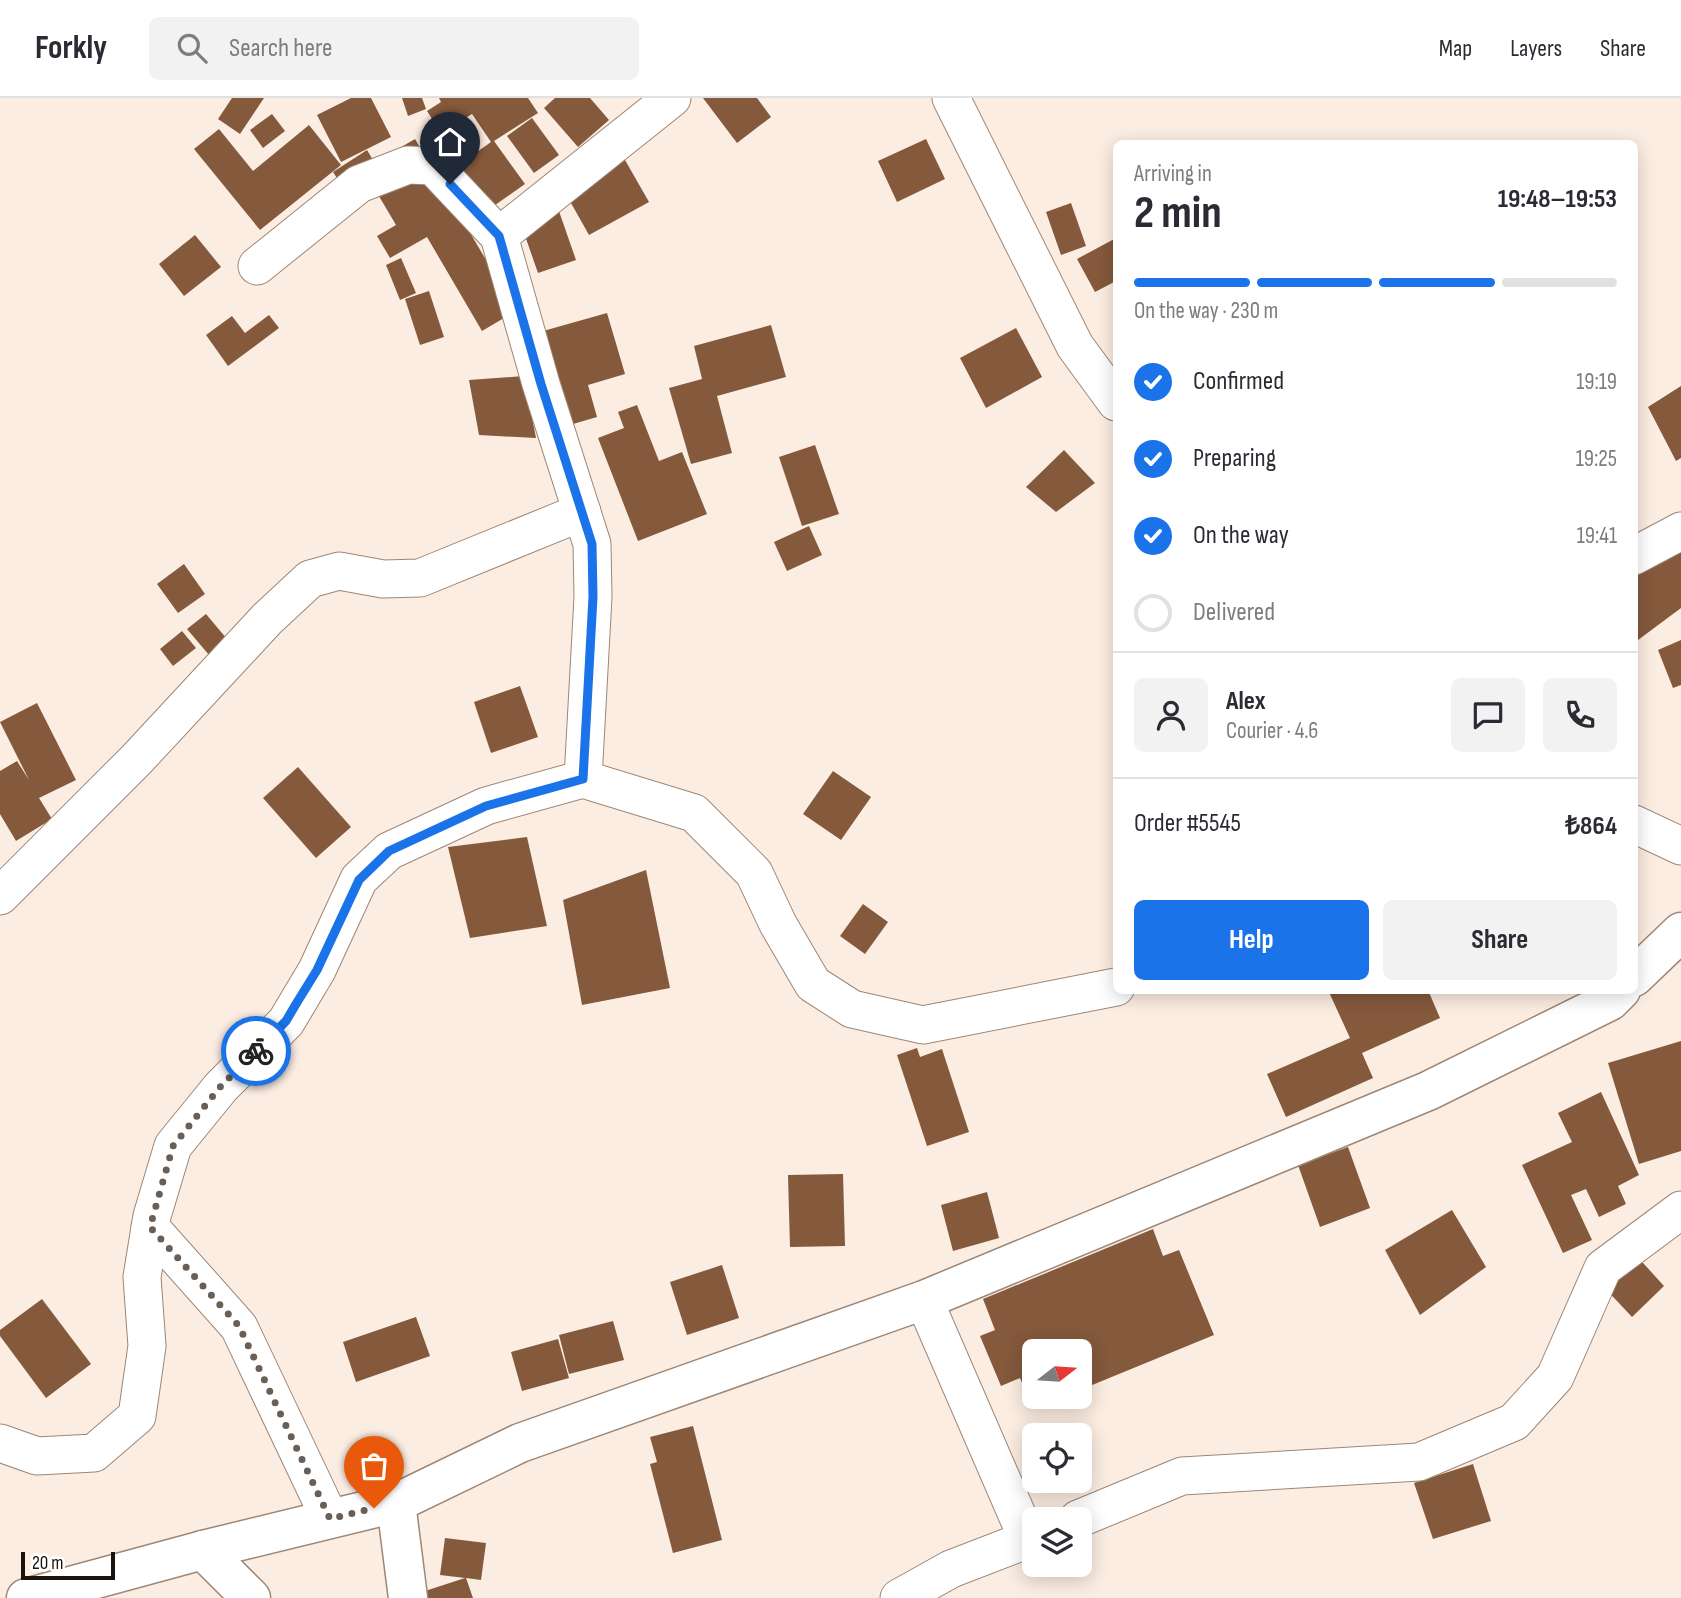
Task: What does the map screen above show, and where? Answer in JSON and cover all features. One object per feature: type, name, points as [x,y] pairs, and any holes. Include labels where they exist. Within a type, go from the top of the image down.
[{"type":"main road","points":[[1638,973],[1681,932]]},
{"type":"main road","points":[[26,1598],[203,1550],[396,1503],[520,1443],[924,1300],[1428,1091],[1610,1001],[1616,994]]},
{"type":"main road","points":[[396,1503],[408,1598]]},
{"type":"main road","points":[[203,1550],[251,1598]]},
{"type":"street","points":[[499,236],[672,98]]},
{"type":"street","points":[[951,98],[1075,345],[1113,398]]},
{"type":"street","points":[[257,266],[359,184],[408,165],[433,166],[499,236],[541,384],[592,544],[593,597],[583,779]]},
{"type":"street","points":[[0,896],[136,760],[267,619],[310,579],[339,571],[383,579],[420,578],[582,512]]},
{"type":"street","points":[[1638,554],[1681,531]]},
{"type":"street","points":[[0,1443],[37,1457],[94,1453],[137,1416],[147,1346],[142,1277],[150,1227],[173,1146],[220,1087],[286,1021],[317,970],[359,880],[389,851],[486,806],[583,779],[694,813],[754,873],[778,924],[813,984],[852,1009],[923,1025],[1113,987]]},
{"type":"street","points":[[1638,826],[1681,846]]},
{"type":"street","points":[[1092,1513],[1182,1476],[1419,1462],[1514,1422],[1555,1377],[1603,1268],[1681,1210]]},
{"type":"street","points":[[150,1227],[239,1326],[330,1519]]},
{"type":"street","points":[[924,1300],[1022,1518]]},
{"type":"street","points":[[899,1598],[951,1569],[1022,1541]]},
{"type":"building","points":[[232,98],[264,98],[240,134],[218,119]]},
{"type":"building","points":[[351,98],[371,98],[391,137],[341,162],[317,115]]},
{"type":"building","points":[[402,98],[422,98],[426,109],[408,116]]},
{"type":"building","points":[[439,98],[528,98],[538,113],[494,141],[525,184],[474,220],[443,176],[491,142],[472,114],[441,133],[427,111],[441,102]]},
{"type":"building","points":[[555,98],[590,98],[609,120],[578,147],[544,108]]},
{"type":"building","points":[[703,98],[757,98],[771,117],[737,143]]},
{"type":"building","points":[[272,114],[285,131],[263,148],[250,130]]},
{"type":"building","points":[[532,118],[559,155],[534,173],[507,136]]},
{"type":"building","points":[[309,125],[341,165],[260,230],[194,149],[219,129],[253,171]]},
{"type":"building","points":[[415,139],[516,311],[482,331],[427,237],[390,258],[377,236],[396,225],[373,186],[351,200],[333,172],[367,150],[385,180],[377,161]]},
{"type":"building","points":[[926,139],[945,179],[897,202],[878,161]]},
{"type":"building","points":[[621,153],[649,202],[589,235],[562,187]]},
{"type":"building","points":[[553,194],[576,260],[538,273],[515,207]]},
{"type":"building","points":[[1071,203],[1086,246],[1061,255],[1046,212]]},
{"type":"building","points":[[195,235],[221,267],[184,296],[159,264]]},
{"type":"building","points":[[1113,240],[1113,283],[1095,292],[1077,259]]},
{"type":"building","points":[[401,258],[416,293],[400,300],[386,265]]},
{"type":"building","points":[[429,291],[444,337],[420,345],[405,299]]},
{"type":"building","points":[[607,313],[625,374],[588,385],[597,417],[556,429],[529,335]]},
{"type":"building","points":[[269,315],[279,328],[228,366],[206,335],[232,316],[245,333]]},
{"type":"building","points":[[771,325],[786,377],[717,396],[732,453],[691,464],[669,388],[702,379],[694,346]]},
{"type":"building","points":[[1016,328],[1042,377],[986,408],[960,358]]},
{"type":"building","points":[[524,376],[536,438],[479,435],[469,380]]},
{"type":"building","points":[[1681,386],[1681,458],[1676,461],[1648,407]]},
{"type":"building","points":[[637,405],[659,461],[682,452],[707,514],[638,541],[598,438],[624,428],[618,412]]},
{"type":"building","points":[[815,445],[839,514],[802,526],[779,457]]},
{"type":"building","points":[[1064,450],[1095,483],[1056,512],[1026,487]]},
{"type":"building","points":[[809,526],[822,555],[787,571],[774,542]]},
{"type":"building","points":[[1681,541],[1681,608],[1638,640],[1638,568]]},
{"type":"building","points":[[184,564],[205,594],[178,613],[157,584]]},
{"type":"building","points":[[206,614],[227,639],[209,655],[187,629]]},
{"type":"building","points":[[182,631],[196,648],[173,666],[160,649]]},
{"type":"building","points":[[1681,640],[1681,685],[1673,688],[1658,650]]},
{"type":"building","points":[[520,686],[538,737],[491,753],[474,702]]},
{"type":"building","points":[[37,703],[76,780],[39,798],[52,819],[16,841],[0,814],[0,771],[17,761],[29,780],[0,722]]},
{"type":"building","points":[[298,767],[351,827],[316,858],[263,798]]},
{"type":"building","points":[[833,771],[871,797],[841,840],[803,814]]},
{"type":"building","points":[[527,837],[547,926],[470,938],[448,847]]},
{"type":"building","points":[[646,870],[670,988],[582,1005],[563,900]]},
{"type":"building","points":[[863,904],[888,922],[865,954],[840,936]]},
{"type":"building","points":[[1330,994],[1430,994],[1440,1018],[1362,1053],[1373,1078],[1286,1117],[1267,1074],[1350,1038]]},
{"type":"building","points":[[1681,1041],[1681,1151],[1639,1164],[1608,1063]]},
{"type":"building","points":[[917,1048],[920,1057],[942,1049],[969,1132],[927,1146],[897,1055]]},
{"type":"building","points":[[1601,1092],[1639,1175],[1618,1186],[1626,1204],[1599,1217],[1586,1189],[1571,1195],[1592,1240],[1563,1253],[1522,1165],[1572,1142],[1558,1113]]},
{"type":"building","points":[[1348,1147],[1370,1208],[1320,1227],[1298,1165]]},
{"type":"building","points":[[843,1174],[845,1246],[790,1247],[788,1175]]},
{"type":"building","points":[[987,1192],[999,1238],[953,1251],[941,1205]]},
{"type":"building","points":[[1452,1210],[1486,1267],[1420,1315],[1385,1250]]},
{"type":"building","points":[[1153,1229],[1163,1256],[1179,1250],[1214,1335],[1092,1385],[1092,1339],[1022,1339],[1022,1383],[1020,1378],[1001,1386],[980,1336],[995,1330],[983,1299]]},
{"type":"building","points":[[1634,1253],[1664,1286],[1632,1317],[1601,1284]]},
{"type":"building","points":[[722,1265],[739,1318],[687,1335],[670,1282]]},
{"type":"building","points":[[42,1299],[91,1364],[46,1398],[0,1336],[0,1330]]},
{"type":"building","points":[[416,1317],[430,1356],[356,1382],[343,1342]]},
{"type":"building","points":[[613,1321],[624,1360],[569,1374],[559,1335]]},
{"type":"building","points":[[558,1339],[569,1378],[522,1391],[511,1352]]},
{"type":"building","points":[[693,1426],[722,1540],[673,1553],[650,1464],[657,1462],[650,1437]]},
{"type":"building","points":[[1473,1464],[1491,1521],[1433,1539],[1414,1483]]},
{"type":"building","points":[[445,1538],[486,1543],[481,1580],[466,1578],[473,1598],[424,1598],[422,1592],[465,1578],[440,1575]]},
{"type":"way so far","points":[[256,1051],[220,1087],[173,1146],[150,1227],[239,1326],[330,1519],[374,1508]]},
{"type":"route","points":[[256,1051],[286,1021],[317,970],[359,880],[389,851],[486,806],[583,779],[593,597],[592,544],[541,384],[499,236],[450,184]]}]
